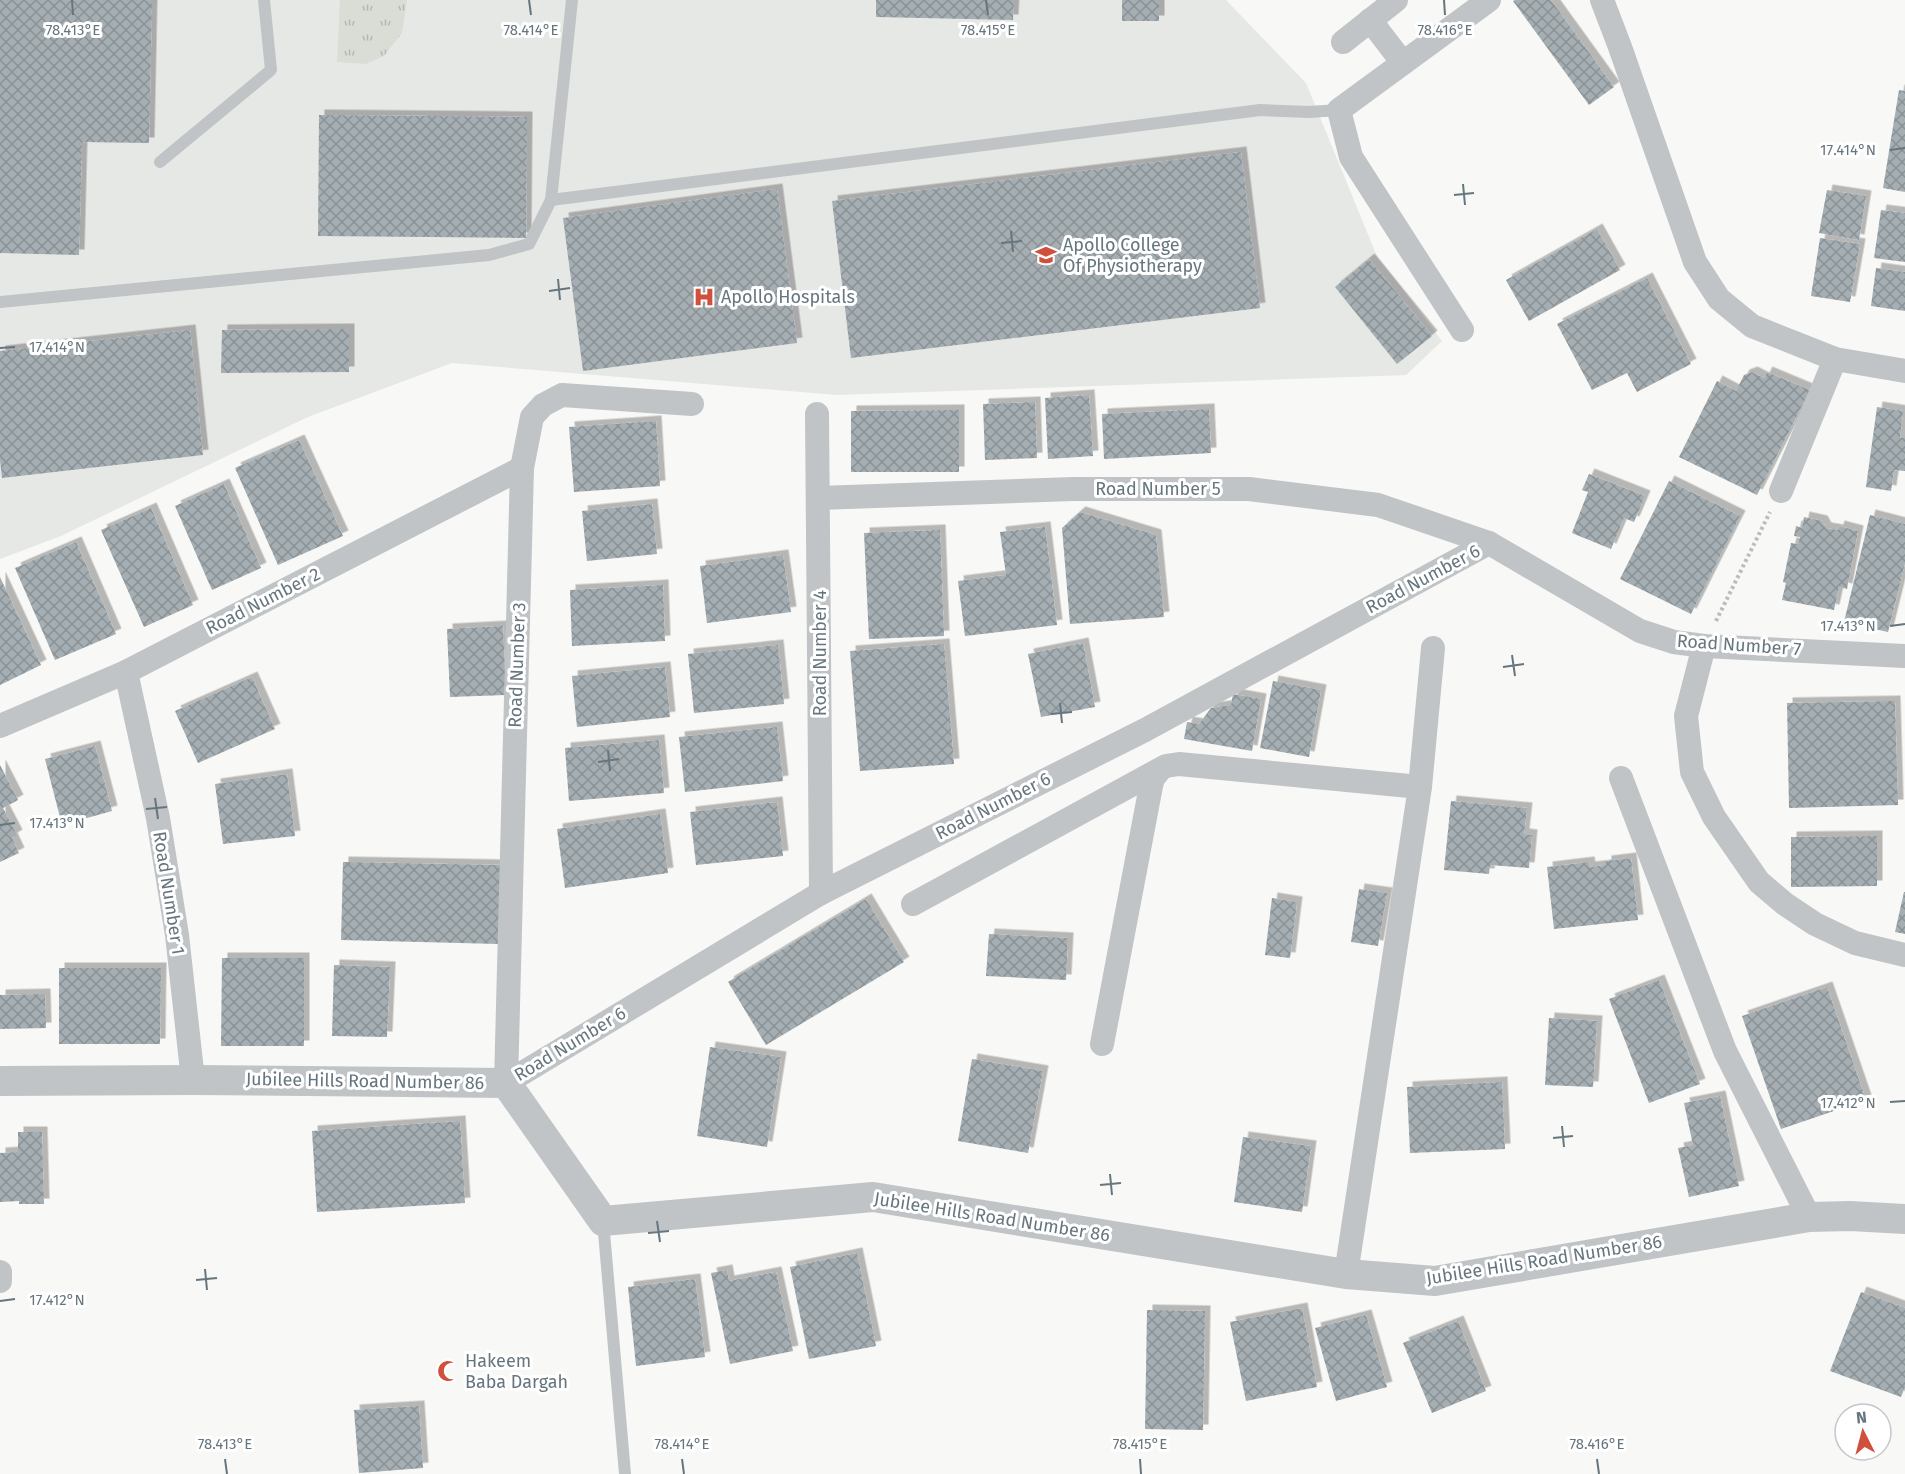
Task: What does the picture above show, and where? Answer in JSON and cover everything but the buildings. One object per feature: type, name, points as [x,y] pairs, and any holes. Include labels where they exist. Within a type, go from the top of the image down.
[{"type":"street","points":[[1343,42],[1396,0]]},
{"type":"street","points":[[1462,330],[1351,157],[1338,110],[1489,0]]},
{"type":"street","points":[[1602,0],[1695,262],[1719,300],[1752,326],[1835,359],[1905,371]]},
{"type":"street","points":[[1370,20],[1403,63]]},
{"type":"street","points":[[1781,491],[1835,359]]},
{"type":"street","name":"Road Number 3","points":[[506,1083],[522,468],[532,417],[543,405],[562,395],[692,404]]},
{"type":"street","name":"Road Number 4","points":[[817,414],[821,893]]},
{"type":"street","name":"Road Number 2","points":[[0,726],[126,672],[522,468]]},
{"type":"street","name":"Road Number 5","points":[[819,498],[1073,489],[1249,489],[1378,505],[1489,543]]},
{"type":"street","name":"Road Number 6","points":[[506,1083],[821,893],[1145,730],[1489,543]]},
{"type":"street","name":"Road Number 7","points":[[1489,543],[1640,631],[1674,642],[1704,646],[1905,656]]},
{"type":"street","points":[[1704,646],[1686,717],[1692,772],[1719,825],[1759,882],[1785,904],[1815,924],[1856,943],[1905,955]]},
{"type":"street","points":[[1346,1274],[1420,787],[1433,648]]},
{"type":"street","name":"Road Number 1","points":[[126,672],[160,829],[177,935],[193,1080]]},
{"type":"street","points":[[913,904],[1167,766],[1179,764],[1420,787]]},
{"type":"street","points":[[1102,1044],[1151,786],[1158,772]]},
{"type":"street","points":[[1621,778],[1725,1051],[1809,1218]]},
{"type":"street","name":"Jubilee Hills Road Number 86","points":[[0,1081],[506,1083],[603,1221],[873,1197],[1346,1274],[1435,1281],[1809,1218],[1850,1216],[1905,1219]]},
{"type":"street","points":[[0,1272],[0,1281]]},
{"type":"lane","points":[[160,162],[271,70],[264,0]]},
{"type":"lane","points":[[0,302],[489,255],[530,244],[551,200],[572,0]]},
{"type":"lane","points":[[551,200],[1260,110],[1310,112],[1338,110]]},
{"type":"lane","points":[[603,1221],[625,1474]]},
{"type":"path","points":[[1704,646],[1781,491]]},
{"type":"shaded area","name":"Apollo Hospitals","points":[[0,0],[1226,0],[1306,83],[1376,254],[1442,341],[1406,375],[837,395],[452,363],[308,417],[61,536],[0,559]]},
{"type":"green space","points":[[340,0],[407,0],[402,33],[384,56],[366,64],[337,62]]},
{"type":"place","name":"Apollo College Of Physiotherapy","points":[[1046,255]]},
{"type":"place","name":"Apollo Hospitals","points":[[704,297]]},
{"type":"place","name":"Hakeem Baba Dargah","points":[[448,1371]]}]
